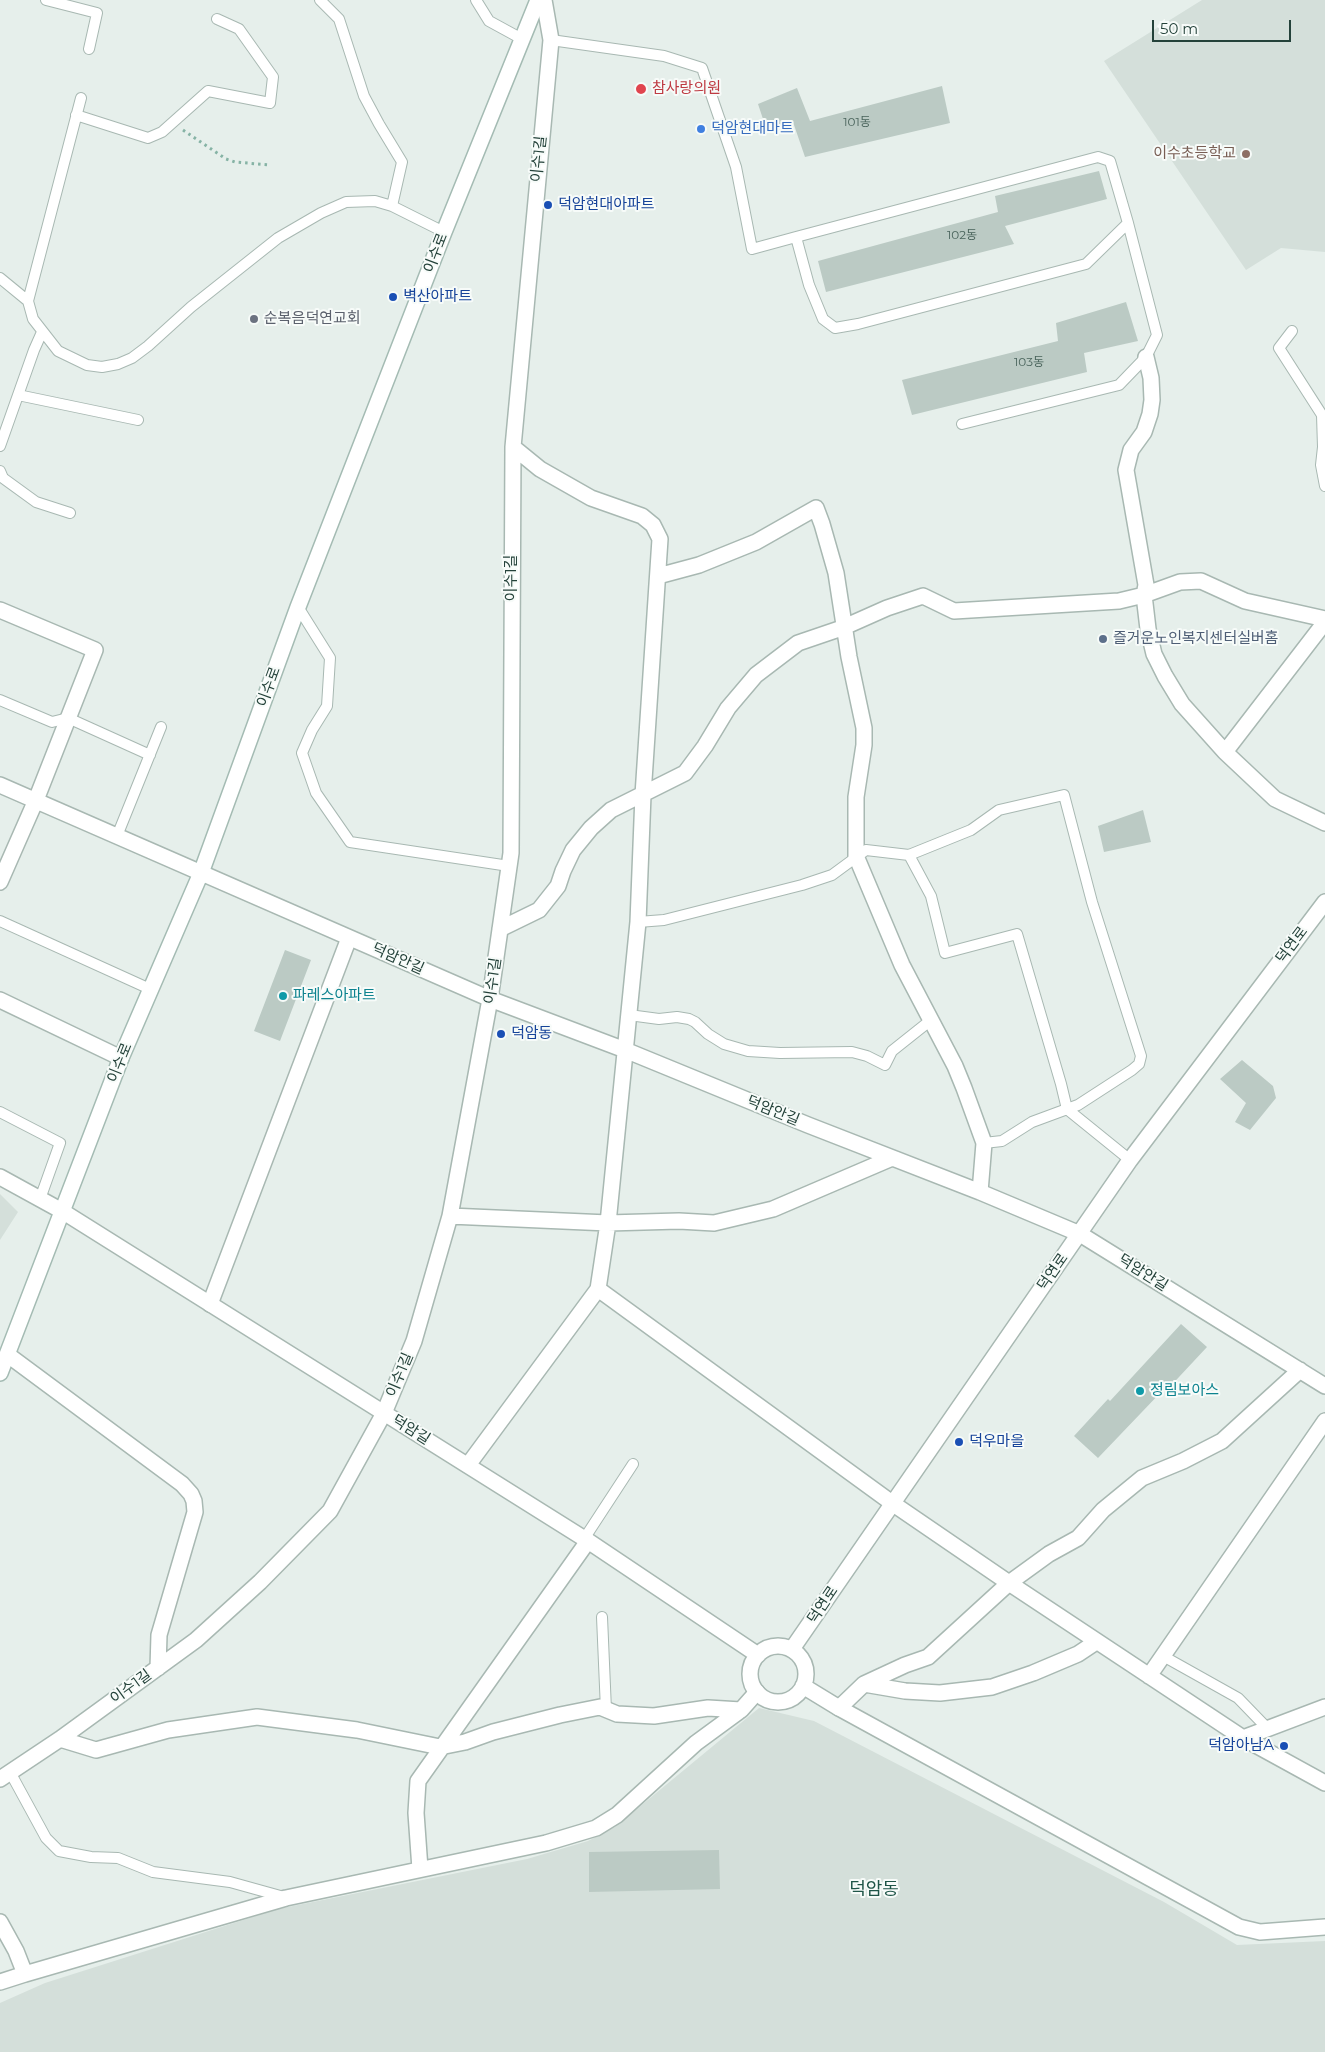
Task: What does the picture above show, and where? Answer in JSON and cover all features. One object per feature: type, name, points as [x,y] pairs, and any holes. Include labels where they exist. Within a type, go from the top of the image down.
[{"type":"street","name":"이수로","points":[[0,1373],[121,1058],[201,874],[298,607],[444,232],[538,0]]},
{"type":"street","name":"이수1길","points":[[3,1776],[60,1739],[196,1640],[260,1582],[330,1511],[384,1413],[414,1341],[450,1216],[490,999],[511,853],[513,446],[526,285],[551,40],[544,0]]},
{"type":"street","points":[[1146,357],[1151,378],[1152,400],[1150,414],[1144,432],[1131,450],[1126,470],[1146,585],[1144,595],[1148,629],[1154,654],[1182,704],[1225,752],[1275,799],[1325,823]]},
{"type":"street","points":[[468,1465],[598,1289],[608,1223],[638,922],[643,795],[660,539],[653,525],[642,516],[591,498],[540,469],[513,446]]},
{"type":"street","points":[[658,576],[700,565],[756,542],[816,508],[836,573],[849,657],[864,728],[864,745],[856,796],[856,856],[902,965],[955,1066],[984,1143],[980,1192]]},
{"type":"street","points":[[500,929],[539,910],[558,886],[573,850],[591,828],[611,810],[685,772],[705,746],[728,708],[756,675],[798,643],[923,596],[954,611],[1119,601],[1144,595],[1180,582],[1201,581],[1245,601],[1325,620],[1225,752]]},
{"type":"street","points":[[0,610],[95,650],[36,800],[0,882]]},
{"type":"street","name":"덕암안길","points":[[0,785],[490,999],[625,1050],[1080,1234],[1325,1386]]},
{"type":"street","name":"덕연로","points":[[792,1649],[1130,1160],[1325,902]]},
{"type":"street","points":[[210,1304],[349,938]]},
{"type":"street","points":[[0,1000],[121,1058]]},
{"type":"street","points":[[450,1216],[608,1223],[679,1221],[714,1223],[774,1209],[892,1158]]},
{"type":"street","name":"덕암길","points":[[0,1176],[62,1211],[468,1465],[586,1540],[758,1655]]},
{"type":"street","points":[[598,1289],[892,1503],[1096,1642],[1244,1738],[1325,1782]]},
{"type":"street","points":[[8,1355],[182,1484],[192,1494],[195,1512],[159,1636],[158,1668]]},
{"type":"street","points":[[839,1708],[864,1684],[905,1664],[928,1657],[1010,1583],[1049,1554],[1078,1538],[1103,1510],[1142,1478],[1183,1461],[1222,1441],[1300,1370]]},
{"type":"street","points":[[1149,1676],[1325,1421]]},
{"type":"street","points":[[420,1869],[416,1813],[418,1781],[586,1540]]},
{"type":"street","points":[[864,1684],[905,1691],[940,1693],[992,1686],[1033,1673],[1078,1654],[1096,1642]]},
{"type":"street","points":[[774,1646],[792,1649],[804,1664],[806,1673],[803,1686],[794,1697],[777,1702],[768,1700],[757,1692],[750,1680],[750,1671],[758,1655],[765,1649],[774,1646]]},
{"type":"street","points":[[803,1686],[839,1708],[1239,1927],[1260,1932],[1325,1927]]},
{"type":"street","points":[[0,1982],[286,1898],[546,1842],[596,1828],[617,1815],[696,1743],[741,1710],[757,1692]]},
{"type":"street","points":[[60,1739],[96,1750],[168,1730],[257,1717],[357,1730],[440,1747],[465,1742],[493,1732],[560,1714],[600,1707],[617,1714],[654,1716],[708,1708],[741,1710]]},
{"type":"street","points":[[1244,1738],[1325,1707]]},
{"type":"street","points":[[0,1922],[16,1950],[25,1974]]},
{"type":"lane","points":[[46,0],[97,13],[89,50]]},
{"type":"lane","points":[[320,0],[339,18],[364,96],[402,162],[392,206]]},
{"type":"lane","points":[[476,0],[489,21],[522,40]]},
{"type":"lane","points":[[76,116],[148,138],[162,132],[208,91],[270,103],[273,77],[239,29],[217,19]]},
{"type":"lane","points":[[551,40],[664,56],[702,68],[736,167],[752,249],[1098,157],[1110,161],[1157,335],[1146,357],[1119,385],[962,424]]},
{"type":"lane","points":[[81,98],[28,301],[33,319],[58,351],[87,365],[102,367],[118,364],[132,358],[191,307],[278,238],[303,223],[346,202],[375,201],[392,206],[444,232]]},
{"type":"lane","points":[[796,237],[809,285],[823,319],[836,328],[858,324],[1086,264],[1128,223]]},
{"type":"lane","points":[[0,278],[28,301]]},
{"type":"lane","points":[[1292,331],[1279,348],[1322,415],[1323,447],[1321,465],[1325,486]]},
{"type":"lane","points":[[0,446],[42,332]]},
{"type":"lane","points":[[18,395],[138,420]]},
{"type":"lane","points":[[0,471],[3,478],[36,502],[70,513]]},
{"type":"lane","points":[[298,607],[330,658],[327,706],[312,730],[302,753],[316,793],[350,842],[509,866]]},
{"type":"lane","points":[[0,700],[52,722],[68,718],[150,755]]},
{"type":"lane","points":[[117,836],[161,727]]},
{"type":"lane","points":[[638,922],[664,920],[802,885],[832,874],[866,850],[909,855],[971,830],[999,810],[1064,795],[1092,902],[1141,1056],[1139,1064],[1132,1070],[1078,1106],[1032,1122],[1002,1141],[984,1143]]},
{"type":"lane","points":[[909,855],[931,896],[944,953],[1018,934],[1067,1109],[1130,1160]]},
{"type":"lane","points":[[0,921],[150,989]]},
{"type":"lane","points":[[629,1015],[659,1019],[677,1017],[688,1019],[724,1044],[748,1051],[780,1053],[852,1052],[867,1056],[885,1065],[892,1051],[931,1020]]},
{"type":"lane","points":[[0,1112],[60,1143],[40,1199]]},
{"type":"lane","points":[[586,1540],[632,1464]]},
{"type":"lane","points":[[602,1617],[606,1710]]},
{"type":"lane","points":[[1164,1656],[1238,1698],[1268,1729]]},
{"type":"lane","points":[[3,1776],[46,1838],[59,1851],[91,1857],[118,1858],[153,1872],[230,1882],[286,1898]]},
{"type":"path","points":[[173,123],[226,159],[235,162],[270,164]]},
{"type":"shaded area","name":"이수초등학교","points":[[1202,0],[1325,0],[1325,252],[1281,248],[1246,270],[1104,61]]},
{"type":"shaded area","points":[[0,1194],[18,1212],[0,1240]]},
{"type":"shaded area","points":[[759,1708],[814,1721],[1164,1902],[1237,1945],[1325,1941],[1325,2052],[0,2052],[0,2003],[45,1983],[278,1909],[527,1859],[588,1841],[615,1827]]},
{"type":"building","points":[[942,86],[950,123],[805,157],[793,122],[767,131],[758,104],[797,88],[810,121]]},
{"type":"building","points":[[1099,171],[1107,199],[1005,226],[1014,244],[826,292],[818,261],[998,212],[995,196]]},
{"type":"building","points":[[1126,302],[1138,341],[1084,353],[1087,372],[912,415],[902,380],[1058,341],[1056,323]]},
{"type":"building","points":[[1143,810],[1151,842],[1104,852],[1098,826]]},
{"type":"building","name":"파레스아파트","points":[[285,950],[311,960],[280,1041],[254,1031]]},
{"type":"building","points":[[1242,1060],[1273,1086],[1276,1098],[1250,1130],[1235,1122],[1246,1103],[1220,1079]]},
{"type":"building","name":"정림보아스","points":[[1181,1324],[1207,1347],[1165,1392],[1163,1390],[1098,1458],[1074,1436],[1108,1399],[1110,1401]]},
{"type":"building","points":[[719,1850],[720,1889],[589,1892],[589,1852]]},
{"type":"place","name":"참사랑의원","points":[[641,89]]},
{"type":"place","name":"덕암현대마트","points":[[701,129]]},
{"type":"place","name":"이수초등학교","points":[[1246,154]]},
{"type":"place","name":"덕암현대아파트","points":[[548,205]]},
{"type":"place","name":"벽산아파트","points":[[393,297]]},
{"type":"place","name":"순복음덕연교회","points":[[254,319]]},
{"type":"place","name":"즐거운노인복지센터실버홈","points":[[1103,639]]},
{"type":"place","name":"파레스아파트","points":[[283,996]]},
{"type":"place","name":"덕암동","points":[[501,1034]]},
{"type":"place","name":"정림보아스","points":[[1140,1391]]},
{"type":"place","name":"덕우마을","points":[[959,1442]]},
{"type":"place","name":"덕암아남A","points":[[1284,1746]]},
{"type":"district","name":"덕암동","points":[[874,1890]]}]
